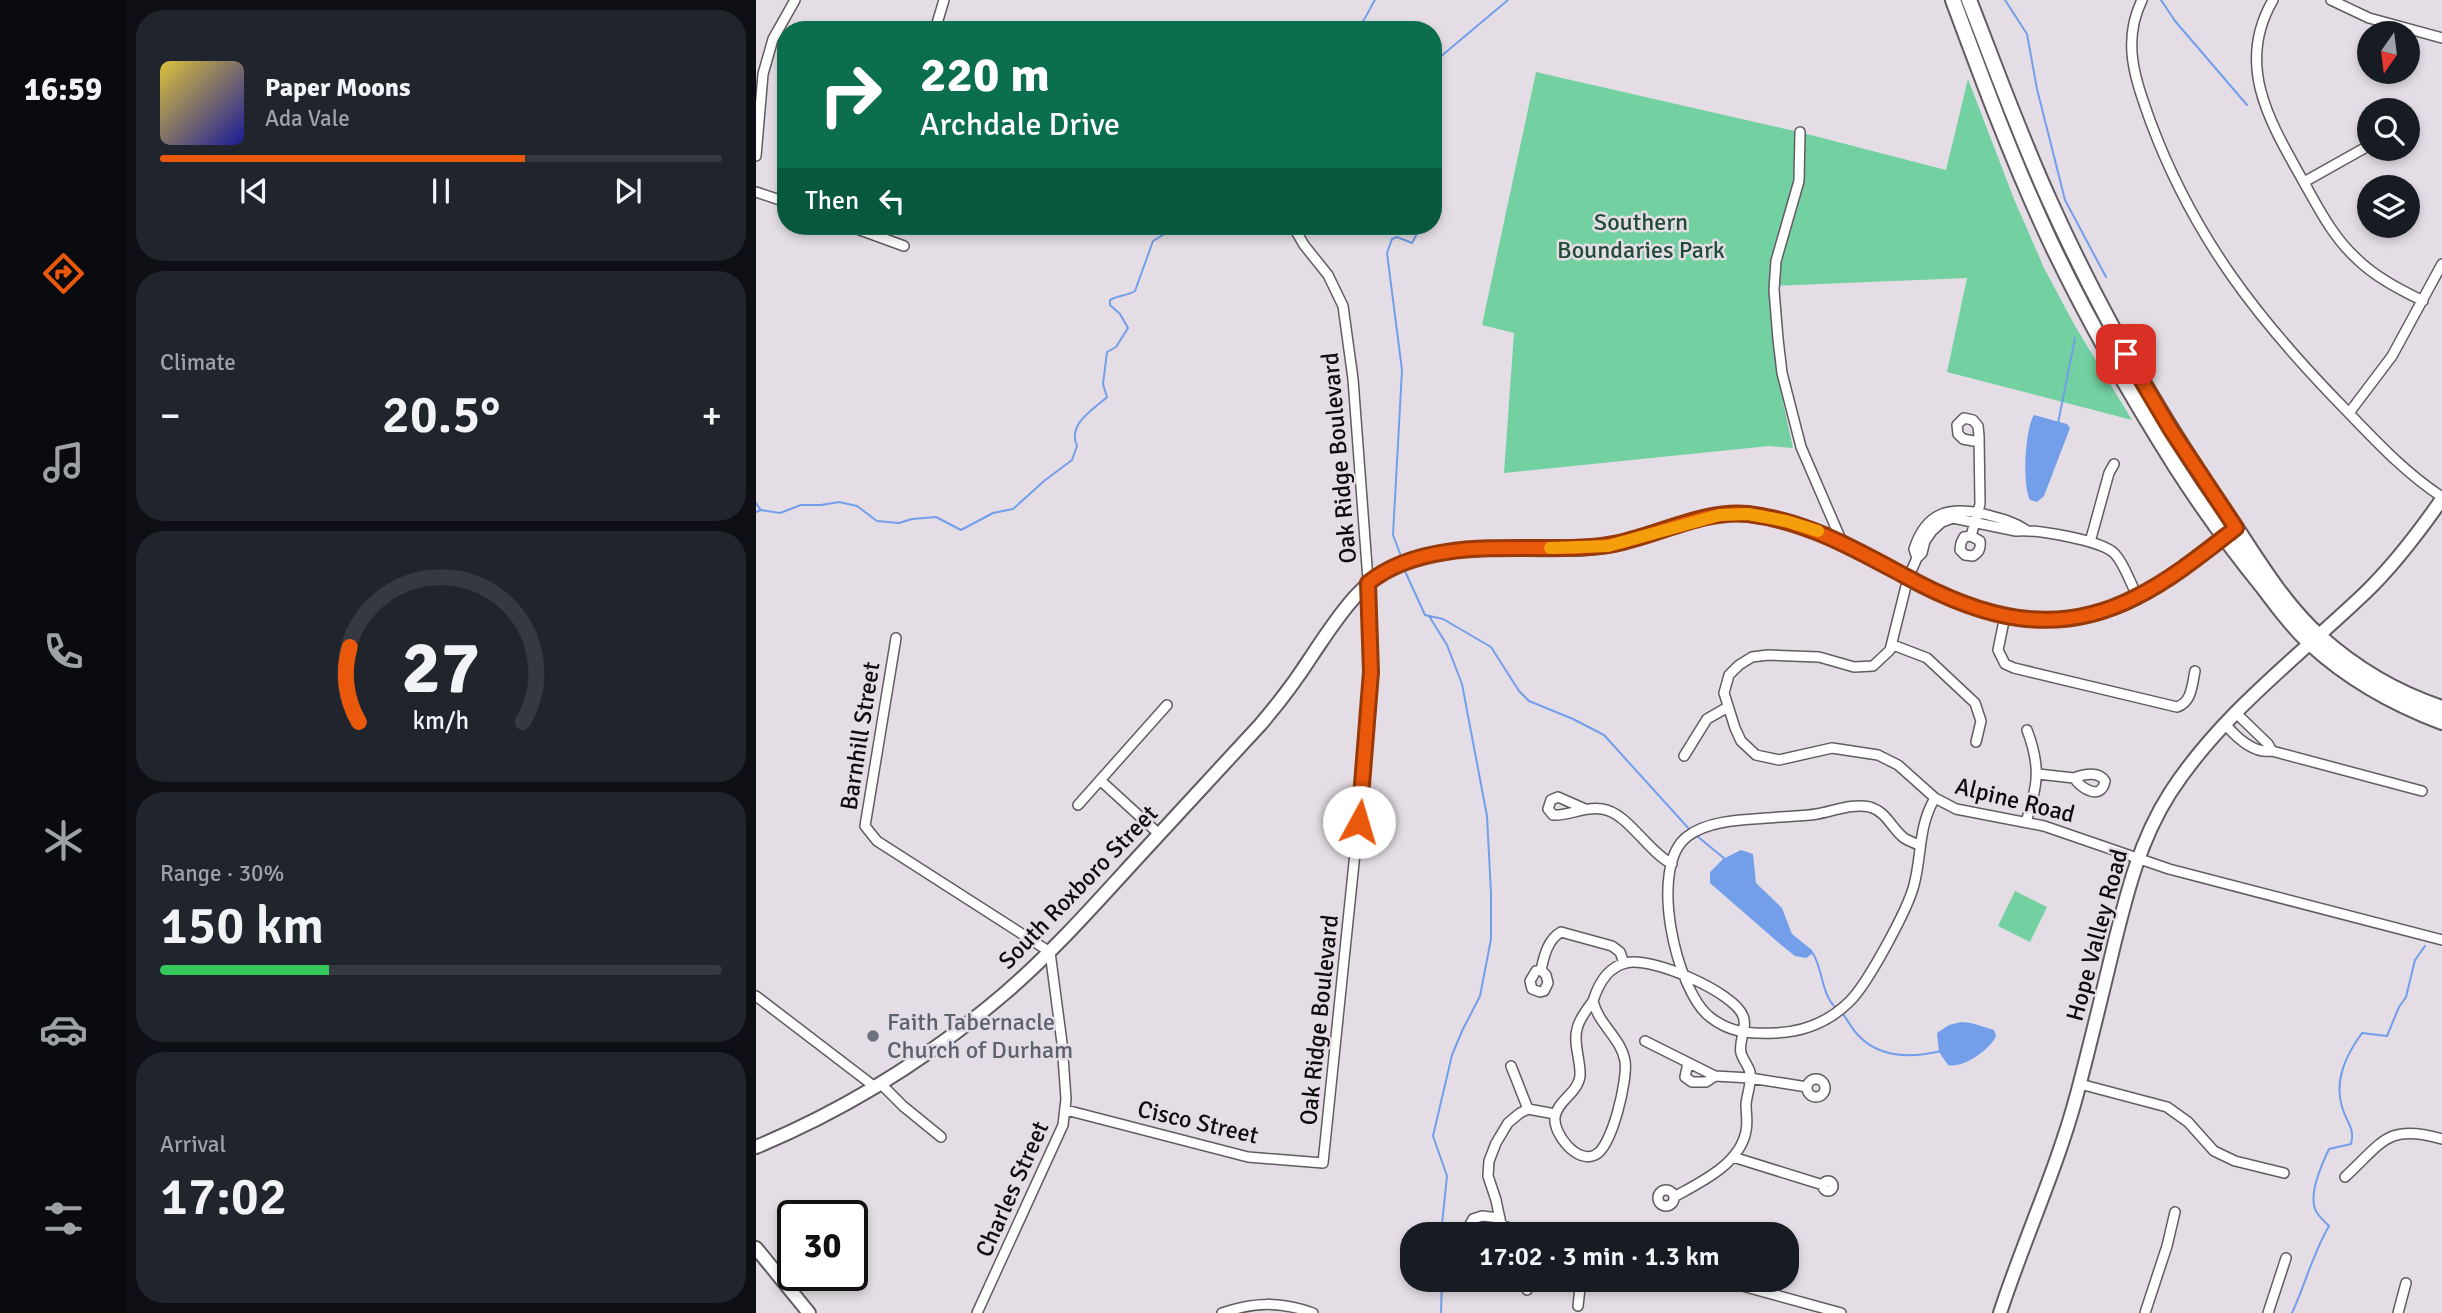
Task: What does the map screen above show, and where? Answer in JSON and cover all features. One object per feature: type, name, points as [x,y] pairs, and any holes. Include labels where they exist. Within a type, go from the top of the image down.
[{"type":"main road","points":[[1953,0],[2026,187],[2080,300],[2148,423],[2223,538],[2282,612],[2372,690],[2406,708],[2442,722]]},
{"type":"main road","points":[[1969,0],[2040,181],[2084,275],[2146,388],[2236,528],[2314,639],[2376,679],[2416,699],[2442,708]]},
{"type":"street","points":[[783,21],[795,0]]},
{"type":"street","points":[[938,21],[944,0]]},
{"type":"street","points":[[2142,0],[2133,23],[2131,59],[2156,136],[2204,235],[2250,303],[2292,355],[2403,468],[2442,498]]},
{"type":"street","points":[[2273,0],[2263,24],[2259,46],[2259,88],[2271,123],[2332,231],[2356,259],[2383,279],[2423,301]]},
{"type":"street","points":[[2330,0],[2369,19],[2442,38]]},
{"type":"street","points":[[756,156],[765,66],[777,32]]},
{"type":"street","points":[[1800,132],[1799,181],[1776,261],[1774,290],[1778,340],[1785,383],[1801,447],[1842,542]]},
{"type":"street","points":[[2304,182],[2357,152]]},
{"type":"street","points":[[756,192],[777,199]]},
{"type":"street","points":[[875,235],[904,246]]},
{"type":"street","name":"Oak Ridge Boulevard","points":[[1298,235],[1328,275],[1343,306],[1354,390],[1371,641],[1369,701],[1323,1163]]},
{"type":"street","points":[[2349,413],[2392,356],[2442,264]]},
{"type":"street","points":[[1971,536],[1980,504],[1979,442]]},
{"type":"street","points":[[2090,542],[2109,473],[2114,464]]},
{"type":"street","name":"Hope Valley Road","points":[[2000,1313],[2015,1266],[2055,1168],[2080,1084],[2137,859],[2148,832],[2171,792],[2205,745],[2314,639],[2366,593],[2442,498]]},
{"type":"street","name":"South Roxboro Street","points":[[756,1147],[813,1121],[877,1085],[978,1015],[1050,952],[1281,700],[1346,607],[1368,583],[1400,564],[1429,555],[1500,549],[1608,546],[1720,515],[1748,514],[1786,521],[1821,532],[1951,599],[2025,620],[2077,617],[2138,597],[2236,528]]},
{"type":"street","points":[[1976,742],[1981,721],[1975,703],[1936,664],[1893,645],[1908,578],[1922,553],[1925,541],[1942,522],[1953,518],[1977,517],[2016,531],[2026,530],[2104,546],[2120,560],[2138,597]]},
{"type":"street","points":[[2005,616],[1998,650],[2006,664],[2014,668],[2177,707],[2186,702],[2190,695],[2195,671]]},
{"type":"street","name":"Barnhill Street","points":[[896,638],[865,827],[877,841],[1050,952]]},
{"type":"street","name":"Alpine Road","points":[[1893,645],[1882,659],[1867,667],[1854,667],[1819,657],[1752,657],[1739,665],[1729,675],[1724,687],[1728,707],[1741,741],[1762,757],[1779,761],[1832,748],[1867,752],[1898,765],[1935,799],[1965,812],[2066,832],[2137,859],[2442,940]]},
{"type":"street","points":[[1078,805],[1167,705]]},
{"type":"street","points":[[1684,756],[1707,719],[1728,707]]},
{"type":"street","points":[[2236,713],[2272,751]]},
{"type":"street","points":[[2225,724],[2248,745],[2264,752],[2272,751],[2422,792]]},
{"type":"street","points":[[2026,822],[2038,774],[2035,750],[2027,730]]},
{"type":"street","points":[[2038,774],[2074,778]]},
{"type":"street","points":[[1100,780],[1159,834]]},
{"type":"street","points":[[1919,845],[1904,838],[1876,809],[1860,806],[1815,814],[1746,820],[1707,828],[1688,836],[1672,864],[1668,906],[1671,933],[1697,1003],[1708,1016],[1727,1028],[1743,1033],[1780,1033],[1804,1030],[1831,1017],[1849,1002],[1867,977],[1909,899],[1916,878],[1925,819],[1935,799]]},
{"type":"street","points":[[1583,808],[1604,809],[1618,815],[1658,856],[1672,864]]},
{"type":"street","points":[[1541,970],[1548,945],[1556,934],[1561,932],[1612,946],[1619,952],[1624,963]]},
{"type":"street","name":"Charles Street","points":[[977,1313],[1058,1139],[1066,1110],[1058,1005],[1050,952]]},
{"type":"street","points":[[1593,1001],[1598,1017],[1619,1044],[1626,1073],[1619,1107],[1606,1143],[1600,1153],[1587,1157],[1576,1153],[1559,1136],[1555,1114],[1578,1081],[1577,1027],[1602,980],[1624,963],[1645,961],[1685,976],[1729,1000],[1744,1017],[1740,1048],[1750,1071],[1750,1078],[1746,1102],[1746,1130],[1742,1144],[1733,1157],[1674,1197]]},
{"type":"street","points":[[756,996],[877,1085],[941,1137]]},
{"type":"street","points":[[1645,1041],[1715,1076],[1750,1078],[1807,1087]]},
{"type":"street","points":[[1688,1063],[1685,1077],[1692,1083],[1706,1082],[1715,1076]]},
{"type":"street","points":[[1511,1066],[1528,1109]]},
{"type":"street","points":[[2080,1084],[2167,1107],[2188,1122],[2214,1152],[2235,1161],[2284,1173]]},
{"type":"street","points":[[1501,1222],[1488,1176],[1489,1161],[1502,1132],[1514,1118],[1528,1109],[1555,1114]]},
{"type":"street","name":"Cisco Street","points":[[1066,1110],[1248,1157],[1323,1163]]},
{"type":"street","points":[[2346,1177],[2396,1133],[2412,1131],[2442,1139]]},
{"type":"street","points":[[1733,1157],[1823,1185]]},
{"type":"street","points":[[2145,1313],[2175,1212]]},
{"type":"street","points":[[1471,1222],[1482,1216],[1500,1218]]},
{"type":"street","points":[[756,1248],[810,1313]]},
{"type":"street","points":[[2268,1313],[2286,1258]]},
{"type":"street","points":[[2398,1313],[2406,1283]]},
{"type":"street","points":[[1578,1306],[1580,1292]]},
{"type":"street","points":[[1764,1292],[1841,1313]]},
{"type":"street","points":[[1222,1313],[1275,1304],[1313,1313]]},
{"type":"green space","name":"Southern Boundaries Park","points":[[1536,72],[1803,133],[1946,170],[1968,79],[2044,268],[2075,326],[2132,420],[1947,372],[1967,278],[1769,286],[1776,369],[1793,448],[1769,446],[1504,473],[1514,333],[1482,325]]},
{"type":"green space","points":[[2015,891],[2047,907],[2030,942],[1998,926]]},
{"type":"water","points":[[2034,415],[2067,424],[2070,428],[2044,496],[2037,502],[2030,500],[2025,470],[2028,432]]},
{"type":"water","points":[[1741,850],[1753,854],[1756,883],[1782,908],[1792,934],[1812,950],[1812,954],[1806,958],[1795,956],[1710,883],[1710,872],[1723,859]]},
{"type":"water","points":[[1961,1022],[1994,1030],[1996,1036],[1988,1047],[1975,1057],[1961,1064],[1948,1065],[1939,1052],[1937,1033],[1949,1025]]},
{"type":"waterway","points":[[1363,21],[1375,0]]},
{"type":"waterway","points":[[1442,55],[1508,0]]},
{"type":"waterway","points":[[2005,0],[2027,34],[2037,89],[2065,200],[2106,277]]},
{"type":"waterway","points":[[2161,0],[2175,21],[2247,105]]},
{"type":"waterway","points":[[756,512],[761,510],[780,513],[801,505],[839,502],[857,506],[877,521],[899,523],[936,517],[961,530],[993,513],[1013,509],[1072,460],[1077,446],[1075,438],[1078,424],[1107,397],[1103,384],[1107,352],[1116,347],[1128,328],[1120,314],[1110,305],[1110,300],[1135,291],[1153,241],[1163,235]]},
{"type":"waterway","points":[[1401,556],[1393,535],[1402,370],[1387,253],[1392,239],[1397,237],[1412,243],[1416,235]]},
{"type":"waterway","points":[[2058,423],[2075,338]]},
{"type":"waterway","points":[[756,503],[760,509]]},
{"type":"waterway","points":[[1404,569],[1425,615],[1429,616],[1447,645],[1462,684],[1487,816],[1491,939],[1480,996],[1452,1055],[1433,1136],[1447,1176],[1442,1222]]},
{"type":"waterway","points":[[1425,615],[1443,619],[1491,647],[1519,691],[1529,701],[1604,735],[1690,830]]},
{"type":"waterway","points":[[1697,836],[1725,859]]},
{"type":"waterway","points":[[2292,1313],[2329,1226],[2315,1209],[2315,1186],[2320,1170],[2329,1149],[2351,1144],[2351,1129],[2340,1097],[2343,1068],[2362,1033],[2387,1036],[2406,997],[2415,960],[2425,946]]},
{"type":"waterway","points":[[1812,952],[1827,995],[1835,1007]]},
{"type":"waterway","points":[[1842,1013],[1858,1035],[1876,1049],[1897,1055],[1941,1051]]},
{"type":"waterway","points":[[1441,1313],[1442,1292]]},
{"type":"slow traffic","points":[[1550,548],[1608,546],[1720,515],[1748,514],[1786,521],[1818,531]]},
{"type":"place","name":"Faith Tabernacle Church of Durham","points":[[873,1036]]},
{"type":"route","points":[[1359,822],[1371,672],[1368,583],[1392,567],[1417,558],[1460,551],[1608,546],[1707,517],[1748,514],[1786,521],[1821,532],[1951,599],[2025,620],[2060,620],[2092,614],[2149,591],[2236,528],[2171,430],[2126,354]]}]
